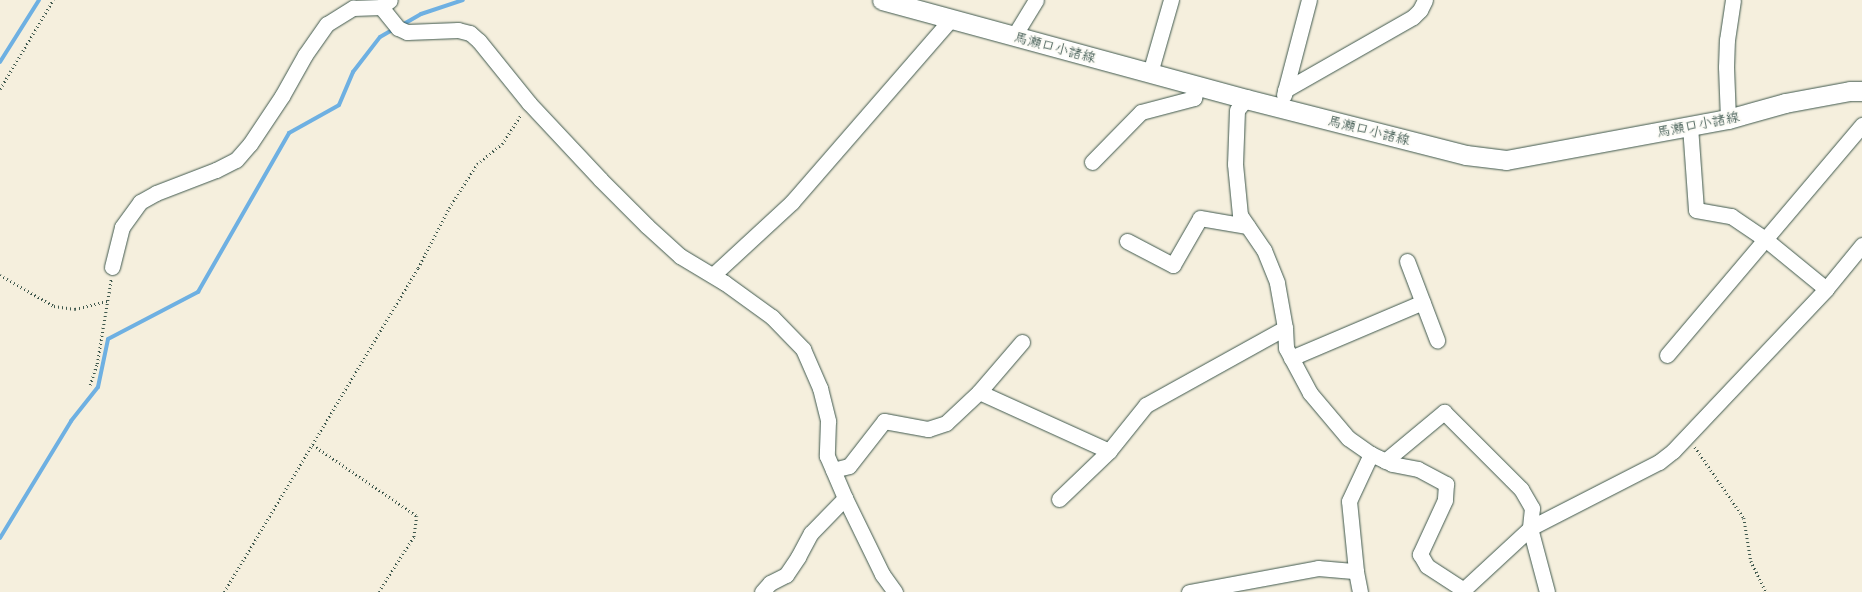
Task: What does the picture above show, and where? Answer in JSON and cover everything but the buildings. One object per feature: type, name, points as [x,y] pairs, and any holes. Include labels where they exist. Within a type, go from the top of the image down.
[{"type":"main road","name":"馬瀬口小諸線","points":[[882,0],[926,6],[951,19],[1281,108],[1466,155],[1506,160],[1728,119],[1784,103],[1850,91],[1862,91]]},
{"type":"street","points":[[1014,36],[1036,0]]},
{"type":"street","points":[[1150,73],[1171,0]]},
{"type":"street","points":[[1281,108],[1309,0]]},
{"type":"street","points":[[1286,90],[1413,17],[1420,10],[1425,0]]},
{"type":"street","points":[[1728,119],[1726,67],[1727,40],[1733,0]]},
{"type":"street","points":[[112,267],[122,227],[140,202],[156,193],[216,170],[236,160],[250,144],[282,96],[305,55],[327,24],[350,4],[385,4],[398,28],[407,32],[458,30],[470,33],[479,41],[529,103],[600,180],[647,226],[680,256],[712,275],[772,317],[803,349],[822,394],[828,421],[827,456],[845,498],[882,574],[895,592]]},
{"type":"street","points":[[712,275],[792,202],[951,19]]},
{"type":"street","points":[[1092,162],[1142,112],[1194,98],[1197,86]]},
{"type":"street","points":[[1246,99],[1237,110],[1235,164],[1240,215],[1264,250],[1277,283],[1285,328],[1286,348],[1310,393],[1348,438],[1385,461],[1392,464],[1418,469],[1446,484],[1446,500],[1420,554],[1427,566],[1463,591],[1530,528],[1659,462],[1673,451],[1826,289],[1862,245]]},
{"type":"street","points":[[1667,354],[1862,124]]},
{"type":"street","points":[[1690,126],[1696,210],[1731,216],[1765,239],[1826,289]]},
{"type":"street","points":[[1127,241],[1173,265],[1200,218],[1247,226]]},
{"type":"street","points":[[1408,261],[1437,340]]},
{"type":"street","points":[[1291,358],[1423,302]]},
{"type":"street","points":[[1060,499],[1109,451],[1146,405],[1285,328]]},
{"type":"street","points":[[833,470],[849,466],[884,421],[928,430],[946,423],[979,392],[1022,342]]},
{"type":"street","points":[[979,392],[1109,451]]},
{"type":"street","points":[[1385,461],[1444,412],[1521,489],[1532,508],[1530,528],[1547,592]]},
{"type":"street","points":[[1360,592],[1356,571],[1349,501],[1372,454]]},
{"type":"street","points":[[762,592],[770,583],[786,575],[811,533],[845,498]]},
{"type":"street","points":[[1189,592],[1318,568],[1356,571]]},
{"type":"path","points":[[0,89],[53,0]]},
{"type":"path","points":[[224,592],[418,268],[449,208],[477,164],[502,144],[529,103]]},
{"type":"path","points":[[90,385],[97,364],[112,267]]},
{"type":"path","points":[[0,275],[54,306],[75,309],[107,301]]},
{"type":"path","points":[[1687,435],[1744,518],[1751,561],[1766,592]]},
{"type":"path","points":[[313,444],[417,516],[414,538],[379,592]]},
{"type":"waterway","points":[[0,62],[39,0]]},
{"type":"waterway","points":[[402,25],[421,14],[463,0]]},
{"type":"waterway","points":[[0,538],[71,421],[98,387],[108,339],[198,292],[289,133],[339,105],[353,72],[380,37],[394,29]]}]
